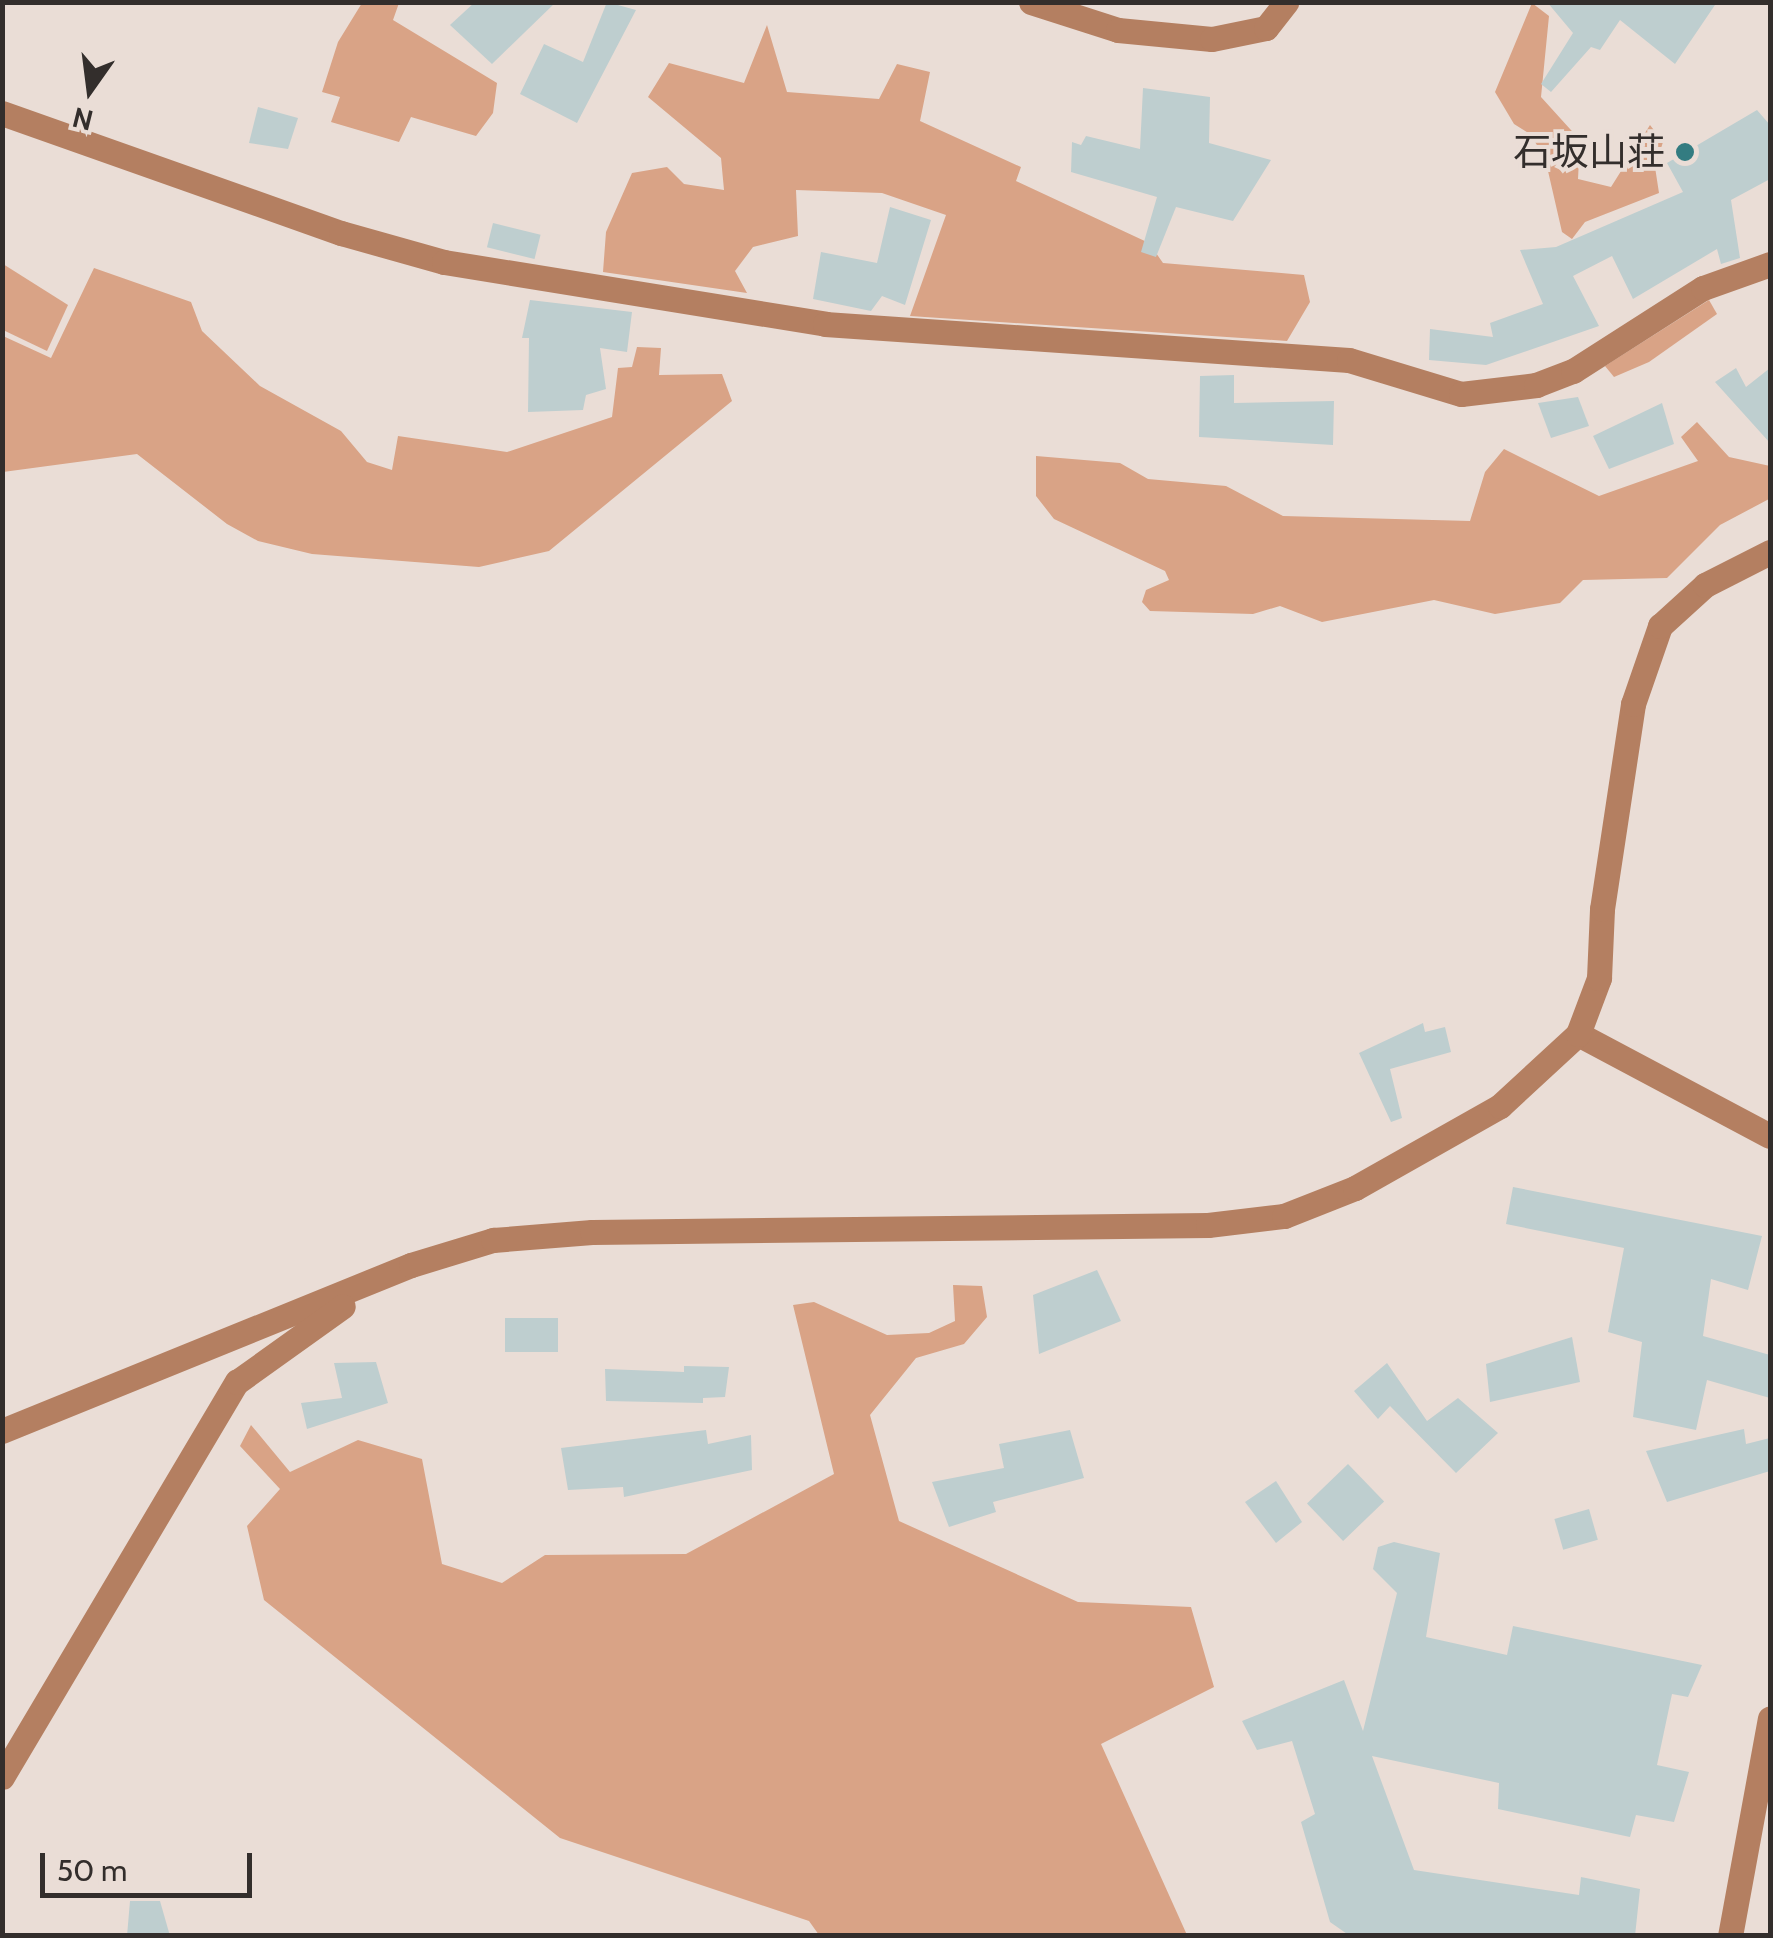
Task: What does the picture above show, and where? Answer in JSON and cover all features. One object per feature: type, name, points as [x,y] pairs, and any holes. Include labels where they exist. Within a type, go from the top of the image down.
[{"type":"street","points":[[1032,2],[1118,30],[1212,39],[1266,28],[1286,2]]},
{"type":"street","points":[[2,113],[341,233],[444,262],[826,324],[1349,360],[1461,394],[1536,385],[1573,371],[1703,288],[1770,264]]},
{"type":"street","points":[[2,1431],[411,1265],[493,1240],[592,1232],[1208,1225],[1284,1216],[1355,1188],[1500,1106],[1578,1034],[1600,978],[1602,909],[1633,704],[1660,626],[1706,585],[1770,552]]},
{"type":"street","points":[[1578,1034],[1770,1136]]},
{"type":"street","points":[[2,1777],[237,1382],[304,1330],[411,1265]]},
{"type":"street","points":[[1730,1936],[1770,1719]]},
{"type":"shaded area","points":[[362,3],[399,3],[393,20],[497,83],[493,113],[476,136],[411,117],[399,142],[331,122],[340,97],[322,92],[338,42]]},
{"type":"shaded area","points":[[1532,3],[1549,16],[1541,97],[1580,140],[1578,179],[1611,187],[1650,125],[1663,142],[1655,167],[1659,193],[1585,222],[1572,239],[1562,232],[1545,158],[1530,134],[1514,124],[1495,92]]},
{"type":"shaded area","points":[[767,25],[787,92],[879,99],[897,64],[930,72],[920,121],[1021,167],[1016,181],[1149,243],[1163,263],[1304,275],[1310,302],[1287,341],[910,316],[946,215],[882,193],[796,190],[798,236],[753,247],[735,271],[747,293],[603,272],[606,232],[632,173],[667,167],[684,184],[724,190],[721,158],[648,97],[669,63],[744,83]]},
{"type":"shaded area","points":[[3,264],[68,305],[47,351],[3,330]]},
{"type":"shaded area","points":[[94,268],[191,302],[202,331],[260,386],[341,431],[367,462],[392,470],[398,436],[507,452],[612,417],[618,368],[632,367],[637,347],[661,348],[659,375],[722,374],[732,401],[549,551],[479,567],[312,554],[258,541],[227,524],[137,454],[3,472],[3,336],[51,358]]},
{"type":"shaded area","points":[[1709,300],[1717,314],[1649,362],[1614,377],[1605,366]]},
{"type":"shaded area","points":[[1697,422],[1729,457],[1770,466],[1769,499],[1720,525],[1667,578],[1583,580],[1560,603],[1495,614],[1434,600],[1322,622],[1280,606],[1253,614],[1150,611],[1142,602],[1146,590],[1169,580],[1165,571],[1054,519],[1036,496],[1036,456],[1120,463],[1148,479],[1226,486],[1283,516],[1470,521],[1485,472],[1504,449],[1599,496],[1698,461],[1681,437]]},
{"type":"shaded area","points":[[953,1285],[982,1286],[987,1317],[964,1344],[916,1358],[870,1415],[899,1521],[1078,1602],[1191,1607],[1214,1687],[1101,1744],[1187,1935],[819,1935],[809,1921],[560,1838],[264,1600],[247,1526],[280,1489],[240,1446],[251,1425],[290,1472],[358,1440],[422,1459],[442,1564],[502,1583],[545,1555],[686,1554],[834,1474],[793,1305],[814,1302],[887,1335],[929,1333],[955,1321]]},
{"type":"building","points":[[475,2],[556,2],[492,64],[450,25]]},
{"type":"building","points":[[607,2],[636,10],[577,123],[520,94],[544,44],[583,62]]},
{"type":"building","points":[[1547,2],[1717,2],[1675,64],[1620,20],[1600,50],[1591,47],[1551,92],[1541,84],[1573,33]]},
{"type":"building","points":[[1143,88],[1210,97],[1209,143],[1271,160],[1233,221],[1176,207],[1156,257],[1141,252],[1157,197],[1071,172],[1072,142],[1081,145],[1086,136],[1140,149]]},
{"type":"building","points":[[258,107],[298,118],[288,149],[249,143]]},
{"type":"building","points":[[1757,110],[1770,125],[1770,179],[1731,200],[1740,258],[1721,264],[1717,249],[1633,299],[1612,256],[1573,276],[1599,326],[1486,365],[1429,360],[1430,329],[1493,337],[1490,323],[1543,304],[1520,250],[1556,247],[1683,192],[1667,163]]},
{"type":"building","points":[[890,207],[931,220],[905,305],[882,296],[871,311],[813,299],[821,252],[877,263]]},
{"type":"building","points":[[493,223],[541,235],[534,259],[487,247]]},
{"type":"building","points":[[530,300],[632,312],[627,352],[600,348],[606,389],[586,395],[583,410],[528,412],[529,338],[522,338]]},
{"type":"building","points":[[1736,368],[1746,387],[1770,368],[1770,443],[1715,382]]},
{"type":"building","points":[[1234,375],[1234,403],[1334,401],[1333,445],[1199,437],[1200,376]]},
{"type":"building","points":[[1578,397],[1589,426],[1551,438],[1538,403]]},
{"type":"building","points":[[1662,403],[1674,444],[1609,469],[1593,436]]},
{"type":"building","points":[[1423,1023],[1425,1032],[1445,1027],[1451,1052],[1390,1069],[1402,1118],[1391,1122],[1359,1053]]},
{"type":"building","points":[[1513,1187],[1762,1236],[1748,1290],[1711,1279],[1703,1336],[1770,1355],[1770,1398],[1707,1380],[1696,1430],[1633,1417],[1642,1342],[1608,1332],[1624,1248],[1506,1224]]},
{"type":"building","points":[[1097,1270],[1121,1321],[1039,1354],[1033,1295]]},
{"type":"building","points":[[505,1318],[558,1318],[558,1352],[505,1352]]},
{"type":"building","points":[[1572,1337],[1580,1382],[1490,1402],[1486,1364]]},
{"type":"building","points":[[376,1362],[388,1403],[307,1429],[301,1403],[342,1398],[334,1363]]},
{"type":"building","points":[[1387,1363],[1427,1421],[1458,1398],[1498,1433],[1456,1473],[1390,1406],[1378,1419],[1354,1391]]},
{"type":"building","points":[[684,1366],[729,1367],[725,1397],[703,1398],[703,1403],[606,1401],[605,1369],[684,1372]]},
{"type":"building","points":[[1744,1429],[1746,1444],[1770,1438],[1770,1471],[1667,1502],[1646,1451]]},
{"type":"building","points":[[706,1430],[708,1444],[751,1435],[752,1470],[624,1497],[623,1487],[568,1490],[561,1448]]},
{"type":"building","points":[[1070,1430],[1084,1478],[993,1502],[996,1512],[949,1527],[932,1482],[1004,1468],[999,1444]]},
{"type":"building","points":[[1348,1464],[1384,1501],[1343,1541],[1307,1504]]},
{"type":"building","points":[[1276,1481],[1302,1522],[1276,1543],[1245,1502]]},
{"type":"building","points":[[1589,1509],[1598,1540],[1563,1550],[1554,1519]]},
{"type":"building","points":[[1394,1542],[1440,1553],[1426,1637],[1507,1655],[1513,1626],[1702,1665],[1688,1697],[1672,1694],[1657,1765],[1689,1772],[1674,1822],[1636,1815],[1630,1837],[1498,1809],[1499,1783],[1372,1756],[1414,1870],[1579,1895],[1581,1877],[1640,1889],[1635,1936],[1350,1936],[1330,1922],[1301,1822],[1315,1814],[1292,1741],[1257,1750],[1242,1721],[1344,1680],[1363,1731],[1397,1593],[1373,1569],[1378,1547]]},
{"type":"building","points":[[130,1901],[160,1901],[170,1936],[127,1936]]},
{"type":"place","name":"石坂山荘","points":[[1685,152]]}]
